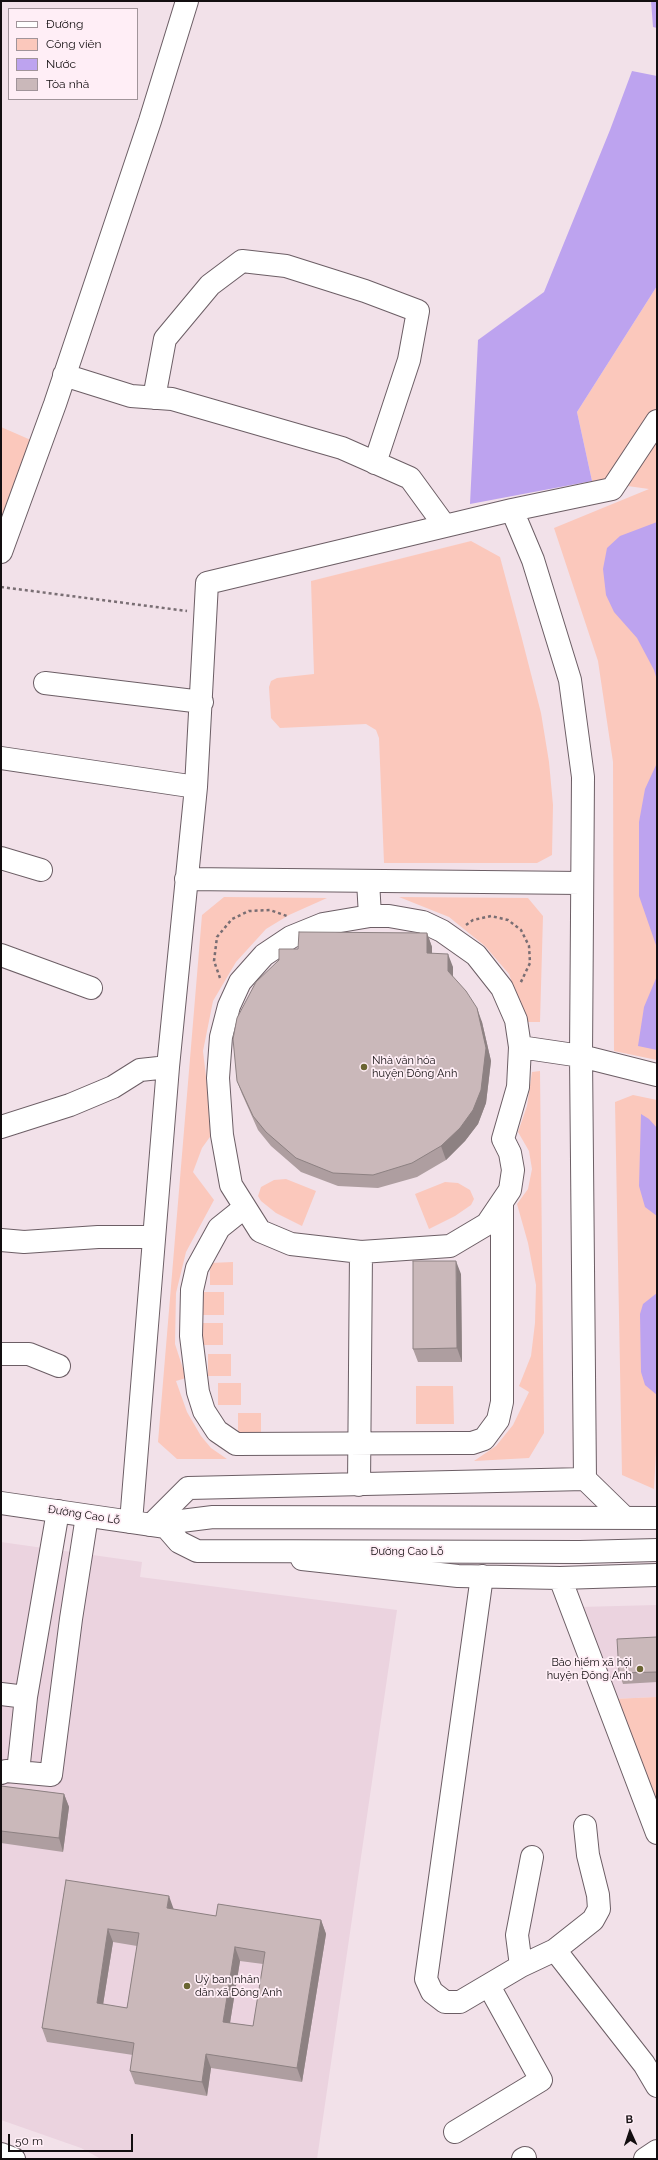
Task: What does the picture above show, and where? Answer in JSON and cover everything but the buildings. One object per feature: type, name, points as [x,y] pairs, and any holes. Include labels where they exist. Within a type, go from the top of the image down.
[{"type":"street","points":[[1,552],[64,375],[150,120],[187,1]]},
{"type":"street","points":[[154,398],[165,339],[210,285],[242,261],[286,266],[365,291],[418,311],[409,360],[375,463]]},
{"type":"street","points":[[64,375],[131,396],[172,399],[334,446],[410,478],[445,526]]},
{"type":"street","points":[[149,1525],[154,1237],[168,1067],[196,787],[202,702],[207,583],[512,510],[612,489],[657,421]]},
{"type":"street","points":[[512,510],[533,560],[570,680],[583,777],[581,883],[581,1056],[585,1479],[624,1517]]},
{"type":"street","points":[[45,683],[202,702]]},
{"type":"street","points":[[1,758],[196,787]]},
{"type":"street","points":[[1,858],[40,870]]},
{"type":"street","points":[[186,879],[581,883]]},
{"type":"street","points":[[368,880],[370,916]]},
{"type":"street","points":[[370,916],[389,916],[423,922],[442,931],[476,954],[502,988],[516,1020],[520,1047],[518,1087],[503,1139],[510,1153],[513,1170],[510,1190],[502,1204],[487,1224],[450,1246],[361,1252],[291,1244],[260,1231],[244,1208],[231,1185],[222,1135],[218,1078],[221,1037],[229,1006],[240,982],[264,955],[291,937],[324,924],[370,916]]},
{"type":"street","points":[[1,955],[91,988]]},
{"type":"street","points":[[520,1047],[581,1056],[657,1075]]},
{"type":"street","points":[[1,1127],[70,1105],[113,1087],[140,1070],[168,1067]]},
{"type":"street","points":[[244,1208],[219,1228],[197,1268],[192,1290],[190,1310],[193,1365],[198,1392],[204,1411],[217,1431],[236,1444],[472,1443],[484,1439],[496,1424],[502,1402],[502,1204]]},
{"type":"street","points":[[1,1240],[24,1242],[91,1238],[154,1237]]},
{"type":"street","points":[[359,1485],[361,1444],[361,1252]]},
{"type":"street","points":[[1,1354],[29,1354],[59,1366]]},
{"type":"street","points":[[149,1525],[188,1488],[585,1479]]},
{"type":"street","name":"Đường Cao Lỗ","points":[[1,1503],[149,1525],[213,1517],[657,1518]]},
{"type":"street","points":[[58,1511],[26,1697],[10,1772],[51,1775],[71,1619],[87,1516]]},
{"type":"street","name":"Đường Cao Lỗ","points":[[149,1525],[198,1551],[653,1550]]},
{"type":"street","points":[[248,1552],[383,1568],[482,1576],[560,1578],[653,1575],[653,1550]]},
{"type":"street","points":[[482,1576],[426,1979],[432,1992],[445,2002],[460,2002],[521,1966],[555,1950],[593,1920],[599,1909],[598,1895],[588,1855],[585,1826]]},
{"type":"street","points":[[560,1578],[657,1833]]},
{"type":"street","points":[[1,1694],[26,1697]]},
{"type":"street","points":[[521,1966],[517,1935],[532,1858]]},
{"type":"street","points":[[555,1950],[644,2064],[657,2086]]},
{"type":"street","points":[[455,2132],[541,2080],[489,1986]]},
{"type":"street","points":[[645,2159],[657,2151]]},
{"type":"street","points":[[1,2154],[14,2159]]},
{"type":"path","points":[[1,587],[206,614]]},
{"type":"path","points":[[223,984],[214,960],[217,937],[232,919],[249,910],[270,910],[287,916]]},
{"type":"path","points":[[462,928],[473,920],[491,916],[508,920],[521,930],[529,946],[530,963],[518,986]]},
{"type":"shaded area","points":[[1,1542],[142,1562],[140,1577],[397,1610],[317,2159],[101,2159],[81,2148],[1,2120]]},
{"type":"shaded area","points":[[657,1605],[657,1697],[613,1699],[579,1607]]},
{"type":"green space","points":[[657,286],[657,1060],[614,1051],[613,762],[598,661],[554,528],[649,489],[592,481],[577,412]]},
{"type":"green space","points":[[1,427],[40,444],[1,552]]},
{"type":"green space","points":[[471,541],[500,557],[521,635],[541,713],[549,762],[553,805],[552,855],[537,863],[384,863],[379,738],[376,730],[366,724],[280,728],[271,718],[269,687],[271,681],[277,678],[314,674],[311,581]]},
{"type":"green space","points":[[224,897],[327,898],[289,915],[266,929],[236,962],[213,1001],[203,1051],[208,1094],[217,1127],[202,1148],[193,1172],[214,1200],[186,1252],[176,1293],[175,1344],[186,1378],[176,1381],[187,1412],[201,1436],[211,1448],[227,1459],[177,1459],[158,1442],[202,915]]},
{"type":"green space","points":[[399,897],[528,898],[543,916],[540,1022],[526,1022],[509,974],[485,946],[449,917]]},
{"type":"green space","points":[[540,1071],[544,1433],[529,1458],[474,1461],[496,1446],[513,1425],[529,1392],[519,1386],[531,1356],[535,1323],[536,1285],[528,1243],[517,1204],[528,1189],[532,1169],[529,1151],[518,1132],[527,1106],[532,1072]]},
{"type":"green space","points":[[633,1095],[657,1100],[657,1434],[654,1489],[622,1475],[615,1102]]},
{"type":"green space","points":[[286,1179],[316,1191],[302,1226],[276,1213],[261,1201],[258,1196],[261,1187],[274,1180]]},
{"type":"green space","points":[[445,1182],[458,1183],[470,1190],[474,1199],[471,1205],[455,1216],[429,1229],[415,1194]]},
{"type":"green space","points":[[233,1262],[233,1285],[210,1285],[210,1263]]},
{"type":"green space","points":[[201,1292],[224,1292],[224,1315],[201,1315]]},
{"type":"green space","points":[[201,1323],[223,1323],[223,1345],[200,1345]]},
{"type":"green space","points":[[208,1354],[231,1354],[231,1376],[208,1376]]},
{"type":"green space","points":[[218,1383],[241,1383],[241,1405],[218,1405]]},
{"type":"green space","points":[[416,1386],[453,1386],[454,1424],[416,1424]]},
{"type":"green space","points":[[238,1413],[261,1413],[261,1435],[238,1435]]},
{"type":"green space","points":[[657,1697],[657,1811],[613,1699]]},
{"type":"water","points":[[651,1],[657,1],[657,28],[653,27]]},
{"type":"water","points":[[632,71],[657,76],[657,286],[577,412],[592,481],[470,504],[478,340],[544,292],[610,130]]},
{"type":"water","points":[[657,522],[657,680],[654,670],[637,638],[614,612],[606,595],[603,569],[607,548],[620,536]]},
{"type":"water","points":[[657,763],[657,948],[639,896],[639,822],[645,789]]},
{"type":"water","points":[[657,976],[657,1050],[638,1046],[644,1007]]},
{"type":"water","points":[[641,1114],[649,1119],[657,1128],[657,1216],[645,1207],[639,1186]]},
{"type":"water","points":[[657,1293],[657,1395],[645,1385],[641,1372],[640,1314],[643,1304]]},
{"type":"place","name":"Nhà văn hóa huyện Đông Anh","points":[[364,1067]]},
{"type":"place","name":"Bảo hiểm xã hội huyện Đông Anh","points":[[640,1669]]},
{"type":"place","name":"Uỷ ban nhân dân xã Đông Anh","points":[[187,1986]]}]
